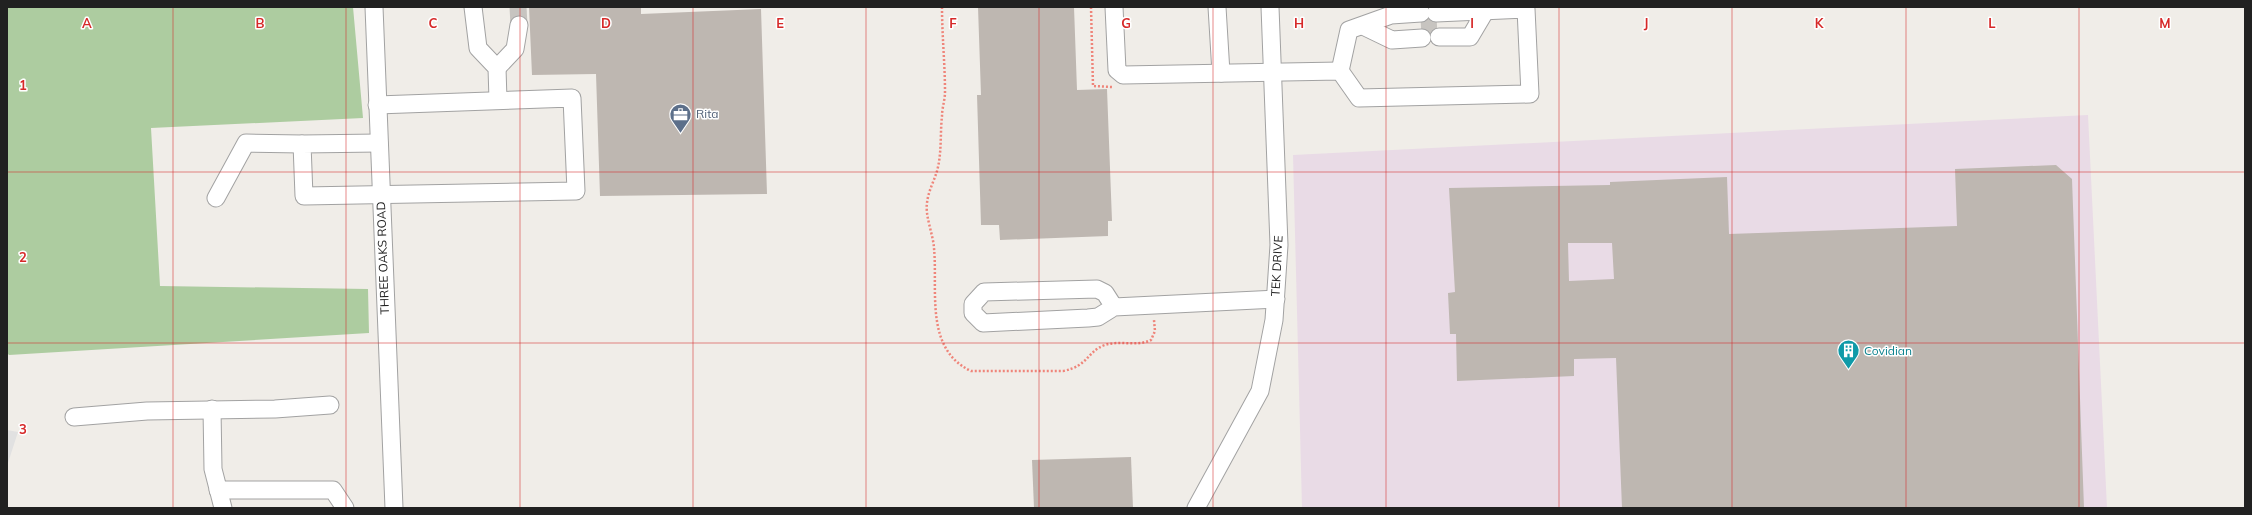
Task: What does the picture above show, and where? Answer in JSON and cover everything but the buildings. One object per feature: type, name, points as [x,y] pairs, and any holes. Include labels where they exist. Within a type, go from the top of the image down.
[{"type":"street","name":"THREE OAKS ROAD","points":[[374,7],[394,508]]},
{"type":"street","points":[[473,7],[478,48],[497,68],[498,100]]},
{"type":"street","points":[[1114,7],[1117,70],[1123,76],[1340,71]]},
{"type":"street","points":[[1217,7],[1221,73]]},
{"type":"street","name":"TEK DRIVE","points":[[1196,508],[1260,391],[1274,320],[1279,245],[1270,7]]},
{"type":"street","points":[[1363,26],[1376,7]]},
{"type":"street","points":[[1363,26],[1387,7]]},
{"type":"street","points":[[1363,26],[1392,40],[1429,26],[1483,8],[1526,9],[1530,94],[1358,98],[1340,71],[1349,30],[1391,15],[1429,26],[1470,36],[1483,8]]},
{"type":"street","points":[[497,68],[515,49],[519,24]]},
{"type":"street","points":[[302,144],[304,196],[381,196],[576,191],[572,98],[377,105]]},
{"type":"street","points":[[216,198],[246,143],[379,143]]},
{"type":"street","points":[[1114,307],[1105,292],[1097,288],[984,292],[973,304],[973,313],[983,324],[1093,318],[1114,307],[1276,299]]},
{"type":"street","points":[[74,417],[212,409],[330,405]]},
{"type":"street","points":[[212,409],[213,469],[223,508]]},
{"type":"street","points":[[218,490],[263,488],[333,490],[345,508]]},
{"type":"street","points":[[380,508],[394,508]]},
{"type":"path","points":[[942,7],[945,93],[942,107],[940,149],[937,171],[926,204],[933,241],[935,295],[940,338],[949,355],[959,365],[971,371],[1063,371],[1076,368],[1086,361],[1096,350],[1106,344],[1143,344],[1151,340],[1155,331],[1153,305]]},
{"type":"path","points":[[1091,7],[1094,86],[1114,87],[1120,74]]},
{"type":"shaded area","points":[[2088,115],[2107,508],[1302,508],[1293,155]]},
{"type":"shaded area","points":[[7,430],[18,432],[7,466]]},
{"type":"green space","points":[[7,7],[353,7],[363,118],[151,128],[160,286],[368,289],[369,333],[9,355],[7,353]]},
{"type":"tunnel","points":[[518,7],[519,25]]},
{"type":"tunnel","points":[[1421,27],[1437,26]]},
{"type":"place","name":"Rita","points":[[681,134]]},
{"type":"place","name":"Covidian","points":[[1848,370]]}]
